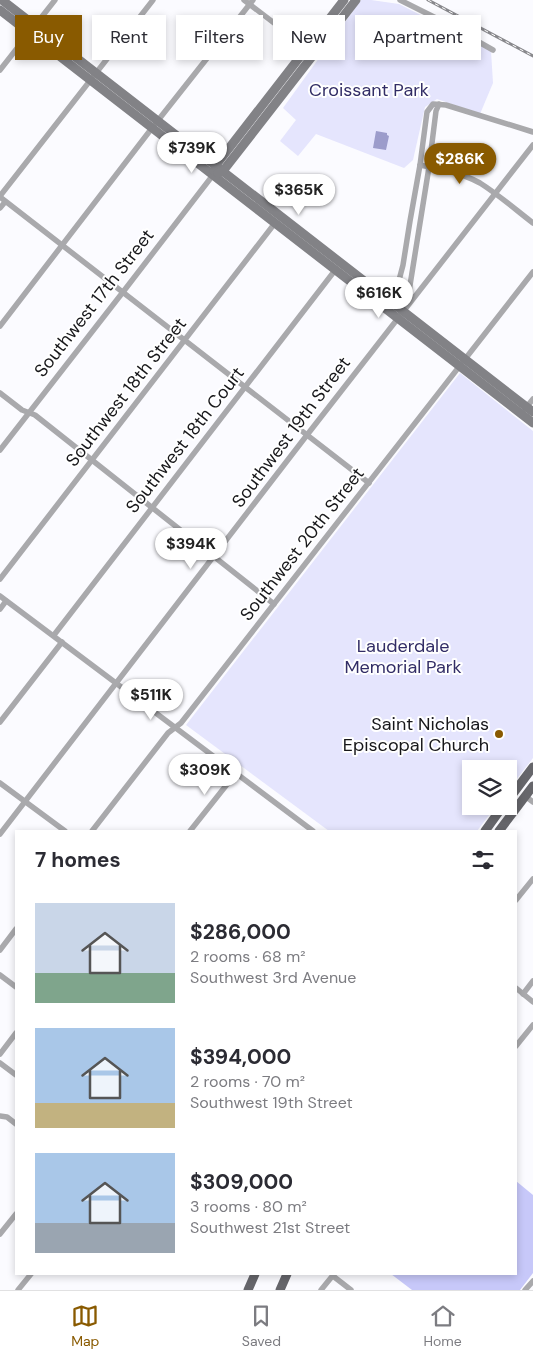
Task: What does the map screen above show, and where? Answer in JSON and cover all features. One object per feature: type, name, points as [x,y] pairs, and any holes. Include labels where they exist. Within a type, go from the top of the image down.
[{"type":"main road","points":[[2,0],[18,15]]},
{"type":"main road","points":[[332,15],[344,0]]},
{"type":"main road","points":[[344,15],[356,0]]},
{"type":"main road","points":[[0,10],[15,19]]},
{"type":"main road","points":[[73,60],[155,124],[213,175],[275,223],[403,312]]},
{"type":"main road","points":[[219,168],[297,60]]},
{"type":"main road","points":[[213,175],[309,60]]},
{"type":"main road","points":[[155,124],[219,168],[338,267],[394,303],[462,363],[527,411],[533,423]]},
{"type":"main road","points":[[517,788],[533,767]]},
{"type":"main road","points":[[525,777],[525,796]]},
{"type":"main road","points":[[500,830],[533,786]]},
{"type":"main road","points":[[486,830],[497,815]]},
{"type":"main road","points":[[248,1290],[255,1275]]},
{"type":"main road","points":[[280,1290],[287,1275]]},
{"type":"street","points":[[43,15],[55,0]]},
{"type":"street","points":[[0,208],[2,198],[152,0]]},
{"type":"street","points":[[400,0],[493,50]]},
{"type":"street","points":[[0,326],[249,1],[273,21]]},
{"type":"street","points":[[0,70],[15,51]]},
{"type":"street","points":[[394,303],[403,265],[427,112],[433,104],[439,104],[533,132]]},
{"type":"street","points":[[403,312],[429,167],[436,111],[439,104]]},
{"type":"street","name":"Southwest 19th Street","points":[[0,834],[533,145]]},
{"type":"street","points":[[420,165],[449,171],[480,183],[533,223]]},
{"type":"street","name":"Southwest 17th Street","points":[[0,450],[213,175]]},
{"type":"street","points":[[2,198],[369,483]]},
{"type":"street","name":"Southwest 18th Street","points":[[0,579],[275,223]]},
{"type":"street","name":"Southwest 18th Court","points":[[54,635],[338,267]]},
{"type":"street","name":"Southwest 20th Street","points":[[93,830],[168,733],[181,723],[533,272]]},
{"type":"street","points":[[0,393],[22,410],[35,415],[274,604]]},
{"type":"street","points":[[527,411],[533,398]]},
{"type":"street","points":[[0,596],[312,830]]},
{"type":"street","points":[[0,609],[6,601]]},
{"type":"street","points":[[0,722],[62,642]]},
{"type":"street","points":[[191,830],[236,773]]},
{"type":"street","points":[[0,783],[64,830]]},
{"type":"street","points":[[525,796],[533,802]]},
{"type":"street","points":[[517,899],[533,878]]},
{"type":"street","points":[[0,950],[15,930]]},
{"type":"street","points":[[0,975],[15,986]]},
{"type":"street","points":[[523,994],[533,981]]},
{"type":"street","points":[[517,989],[533,1002]]},
{"type":"street","points":[[517,1045],[533,1025]]},
{"type":"street","points":[[0,1054],[15,1034]]},
{"type":"street","points":[[0,1063],[15,1075]]},
{"type":"street","points":[[0,1116],[7,1117],[15,1123]]},
{"type":"street","points":[[0,1234],[15,1215]]},
{"type":"street","points":[[18,1290],[30,1275]]},
{"type":"street","points":[[321,1290],[333,1275],[351,1290]]},
{"type":"street","points":[[525,1290],[533,1280]]},
{"type":"green space","name":"Croissant Park","points":[[361,0],[399,4],[421,15],[355,15],[355,60],[481,60],[481,46],[491,51],[493,83],[480,114],[437,99],[425,107],[413,160],[404,168],[316,134],[298,156],[280,141],[296,120],[283,108],[318,60],[345,60],[345,22]]},
{"type":"green space","name":"Lauderdale Memorial Park","points":[[460,373],[533,431],[533,758],[517,779],[517,760],[462,760],[462,815],[489,815],[478,830],[328,830],[186,725]]},
{"type":"shaded area","points":[[376,131],[387,133],[389,136],[386,150],[373,148]]},
{"type":"shaded area","points":[[517,1182],[533,1195],[533,1273],[520,1290],[412,1290],[392,1275],[517,1275]]},
{"type":"railway","points":[[428,0],[533,56]]},
{"type":"place","name":"Saint Nicholas Episcopal Church","points":[[499,734]]}]
